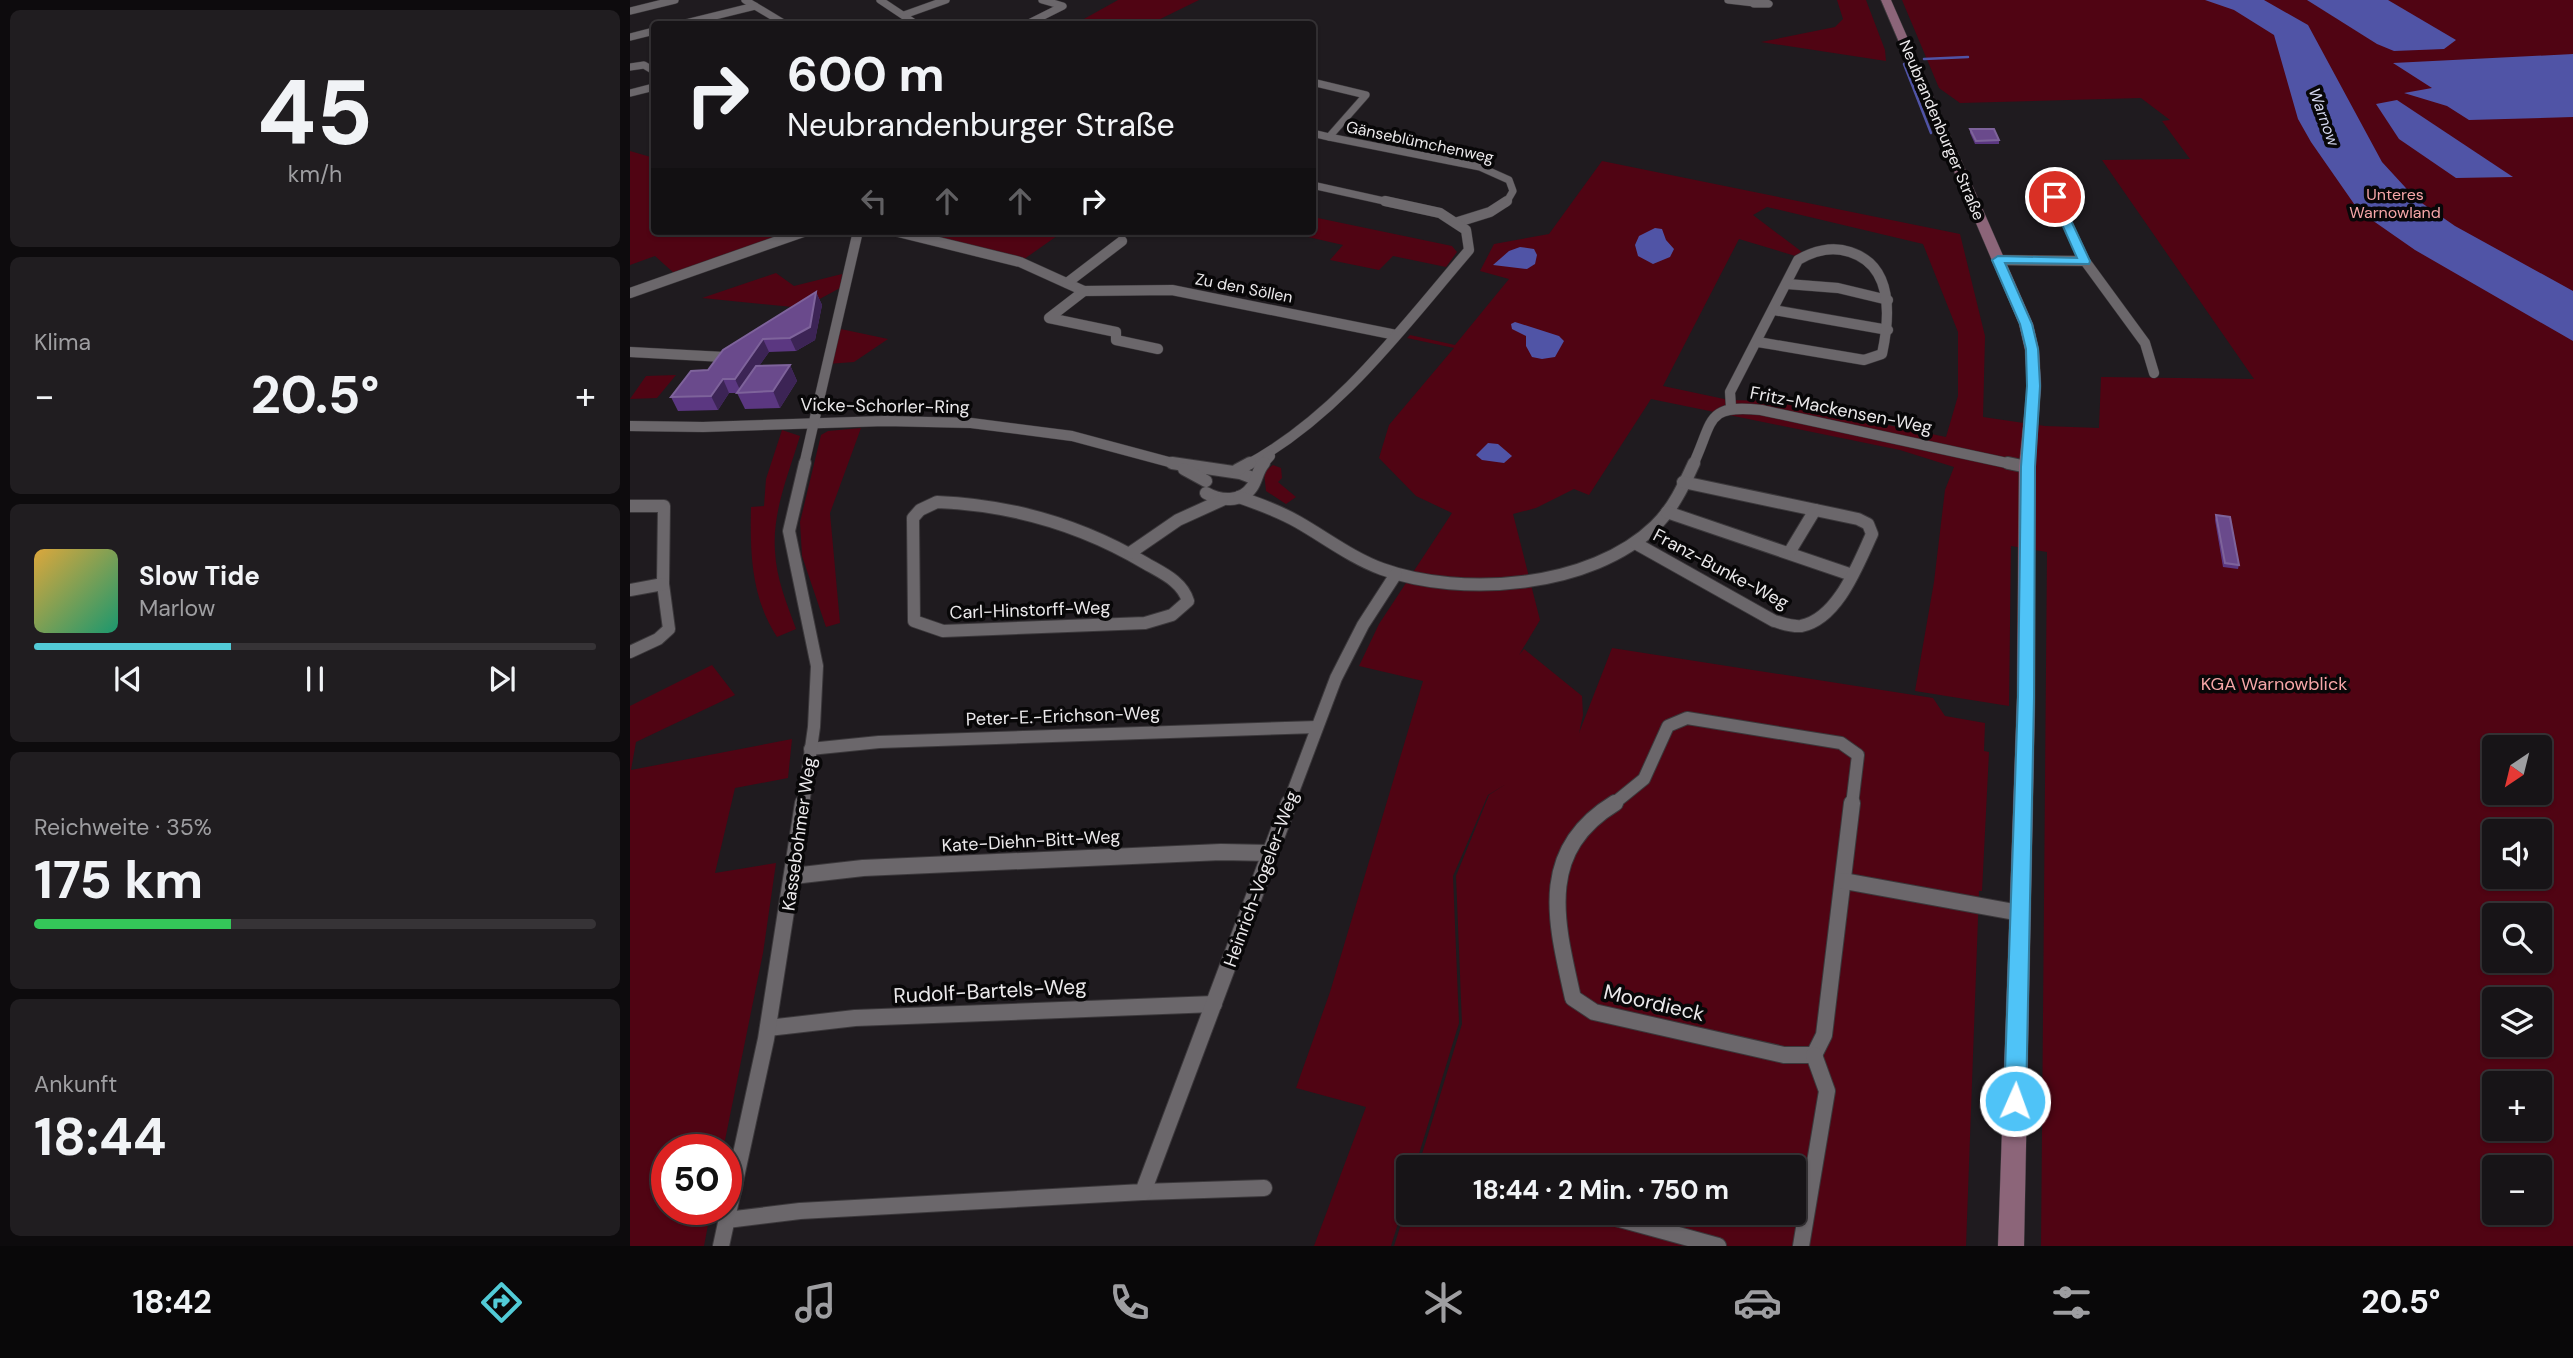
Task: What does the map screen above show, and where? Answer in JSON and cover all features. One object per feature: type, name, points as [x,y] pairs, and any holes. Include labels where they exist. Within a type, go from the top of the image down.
[{"type":"main road","name":"Neubrandenburger Straße","points":[[1886,0],[2026,324],[2032,349],[2034,386],[2028,467],[2027,630],[2011,1246]]},
{"type":"street","points":[[630,11],[675,0]]},
{"type":"street","points":[[745,0],[780,21]]},
{"type":"street","points":[[880,0],[912,21]]},
{"type":"street","points":[[904,15],[946,0]]},
{"type":"street","points":[[1033,21],[1063,6],[1042,0]]},
{"type":"street","points":[[1728,0],[1754,3]]},
{"type":"street","points":[[694,21],[755,6]]},
{"type":"street","points":[[630,37],[651,32]]},
{"type":"street","points":[[634,66],[651,61]]},
{"type":"street","points":[[634,66],[651,70]]},
{"type":"street","name":"Gänseblümchenweg","points":[[1316,83],[1366,95],[1329,137]]},
{"type":"street","points":[[632,90],[651,87]]},
{"type":"street","name":"Gänseblümchenweg","points":[[1316,134],[1480,167],[1508,180],[1513,191],[1507,202],[1491,212],[1458,222]]},
{"type":"street","points":[[2045,175],[2085,261],[2145,343],[2154,373]]},
{"type":"street","points":[[1316,186],[1425,208],[1458,222]]},
{"type":"street","name":"Vicke-Schorler-Ring","points":[[630,426],[925,421],[1032,430],[1124,447],[1178,464],[1221,472],[1237,470],[1274,450],[1354,384],[1469,250],[1469,236],[1458,222]]},
{"type":"street","points":[[630,293],[795,235]]},
{"type":"street","name":"Kassebohmer Weg","points":[[742,1150],[768,1028],[793,876],[810,749],[817,666],[812,635],[790,555],[789,531],[858,235]]},
{"type":"street","name":"Zu den Söllen","points":[[910,235],[1020,262],[1084,291],[1172,290],[1396,335]]},
{"type":"street","points":[[1067,283],[1122,241]]},
{"type":"street","points":[[1731,407],[1730,392],[1798,260],[1812,252],[1849,251],[1859,254],[1874,266],[1888,300],[1888,330],[1882,354],[1872,360],[1758,342]]},
{"type":"street","points":[[1998,260],[2085,261]]},
{"type":"street","points":[[1787,284],[1811,283],[1870,293],[1888,300]]},
{"type":"street","points":[[1084,291],[1049,318],[1116,332],[1116,340],[1158,349]]},
{"type":"street","points":[[1774,310],[1888,330]]},
{"type":"street","points":[[630,352],[724,357]]},
{"type":"street","name":"Fritz-Mackensen-Weg","points":[[1239,497],[1282,513],[1355,556],[1396,574],[1453,583],[1520,581],[1570,573],[1635,543],[1655,527],[1667,512],[1715,415],[1731,407],[1777,414],[2028,467]]},
{"type":"street","name":"Vicke-Schorler-Ring","points":[[1178,464],[1222,499],[1239,497],[1274,450]]},
{"type":"street","points":[[1237,470],[1252,483]]},
{"type":"street","name":"Vicke-Schorler-Ring","points":[[1206,487],[1221,472]]},
{"type":"street","name":"Franz-Bunke-Weg","points":[[1635,543],[1774,621],[1788,625],[1809,624],[1820,617],[1852,575],[1872,534],[1868,524],[1683,482]]},
{"type":"street","name":"Fritz-Mackensen-Weg","points":[[1252,483],[1282,513]]},
{"type":"street","points":[[1178,520],[1206,487]]},
{"type":"street","points":[[1130,553],[1178,520],[1222,499]]},
{"type":"street","name":"Carl-Hinstorff-Weg","points":[[954,502],[1036,517],[1130,553],[1182,587],[1188,601],[1181,609],[1158,621],[1145,623],[943,631],[922,626],[914,621],[913,518],[928,505],[954,502]]},
{"type":"street","points":[[630,506],[664,506],[663,584],[669,629],[658,639],[630,652]]},
{"type":"street","points":[[1789,553],[1815,510]]},
{"type":"street","name":"Franz-Bunke-Weg","points":[[1667,512],[1852,575]]},
{"type":"street","name":"Heinrich-Vogeler-Weg","points":[[1143,1192],[1317,727],[1349,650],[1396,574]]},
{"type":"street","points":[[630,590],[663,584]]},
{"type":"street","name":"Moordieck","points":[[1691,718],[1841,743],[1855,751],[1860,761],[1844,881],[1825,1035],[1814,1055],[1784,1055],[1594,1012],[1573,998],[1555,909],[1558,876],[1567,849],[1584,826],[1636,789],[1649,770],[1668,726],[1691,718]]},
{"type":"street","name":"Peter-E.-Erichson-Weg","points":[[810,749],[879,742],[1317,727]]},
{"type":"street","name":"Kate-Diehn-Bitt-Weg","points":[[793,876],[877,867],[1221,852],[1270,853]]},
{"type":"street","points":[[1844,881],[2020,913]]},
{"type":"street","name":"Rudolf-Bartels-Weg","points":[[768,1028],[855,1018],[1142,1004],[1214,1004]]},
{"type":"street","points":[[1801,1246],[1827,1091],[1814,1055]]},
{"type":"street","points":[[742,1218],[800,1211],[1264,1188]]},
{"type":"street","name":"Kassebohmer Weg","points":[[721,1246],[726,1225]]},
{"type":"street","points":[[1642,1225],[1718,1246]]},
{"type":"green space","points":[[1118,0],[1199,0],[1156,21],[1080,21]]},
{"type":"green space","points":[[1837,0],[1866,0],[1885,50],[1886,61],[1761,42],[1835,27],[1843,19]]},
{"type":"green space","points":[[1902,0],[2573,0],[2573,1246],[2041,1246],[2047,552],[2011,546],[2009,706],[1915,691],[1934,582],[1945,490],[1954,467],[1900,450],[1651,399],[1589,495],[1574,489],[1536,508],[1513,514],[1540,620],[1519,655],[1524,649],[1582,696],[1583,715],[1579,733],[1612,648],[1933,698],[1945,716],[1985,723],[1984,751],[1989,752],[1982,891],[1979,891],[1966,1246],[1394,1246],[1401,1225],[1806,1225],[1806,1155],[1422,1155],[1462,1024],[1456,876],[1489,795],[1506,784],[1488,795],[1453,876],[1459,1023],[1419,1155],[1396,1155],[1398,1225],[1391,1246],[1314,1246],[1366,1107],[1296,1088],[1330,992],[1423,681],[1359,666],[1379,624],[1452,513],[1416,496],[1379,458],[1389,425],[1454,348],[1407,338],[1410,335],[1455,345],[1509,279],[1480,271],[1494,244],[1549,234],[1602,161],[1960,234],[1985,336],[1983,417],[2045,426],[2099,428],[2101,377],[2254,379],[2102,160],[2190,159],[2162,121],[2170,120],[2141,98],[1960,103],[1939,88]],"holes":[[[1767,207],[1923,244],[1958,332],[1958,396],[1946,437],[1771,401],[1729,400],[1663,386],[1739,239],[1802,258],[1806,255],[1753,215]]]},
{"type":"green space","points":[[630,151],[651,157],[651,235],[782,235],[675,274],[655,256],[630,265]]},
{"type":"green space","points":[[1316,218],[1452,246],[1457,252],[1446,267],[1393,256],[1379,270],[1330,260],[1343,245],[1299,235],[1316,235]]},
{"type":"green space","points":[[912,235],[1058,235],[1020,262]]},
{"type":"green space","points":[[776,273],[794,286],[842,274],[840,288],[803,308],[702,298]]},
{"type":"green space","points":[[836,328],[888,339],[854,362],[827,364]]},
{"type":"green space","points":[[676,375],[657,398],[630,399],[646,376]]},
{"type":"green space","points":[[861,428],[830,513],[840,623],[826,627],[802,556],[800,522],[821,435],[828,431]]},
{"type":"green space","points":[[782,430],[800,436],[782,493],[775,536],[777,571],[796,629],[777,637],[768,622],[757,590],[752,558],[751,507],[764,506],[766,479]]},
{"type":"green space","points":[[1273,465],[1281,468],[1282,478],[1278,482],[1296,497],[1286,504],[1266,491],[1264,472]]},
{"type":"green space","points":[[712,665],[735,695],[636,742],[631,770],[792,739],[788,778],[735,788],[715,873],[776,863],[763,953],[726,1134],[651,1134],[651,1225],[708,1225],[704,1246],[630,1246],[630,706]]},
{"type":"water","name":"Warnow","points":[[2205,0],[2264,0],[2308,25],[2382,162],[2416,199],[2455,226],[2573,291],[2573,341],[2415,250],[2359,211],[2298,119],[2274,35],[2234,10]]},
{"type":"water","points":[[2307,0],[2388,0],[2456,40],[2444,49],[2394,51],[2377,44]]},
{"type":"water","points":[[2573,54],[2573,117],[2469,120],[2447,106],[2404,93],[2432,88],[2393,63]]},
{"type":"water","points":[[2397,100],[2513,177],[2456,178],[2399,139],[2376,104]]},
{"type":"water","points":[[1655,228],[1662,229],[1666,240],[1674,249],[1670,257],[1653,264],[1638,256],[1635,245],[1639,236]]},
{"type":"water","points":[[1520,247],[1534,249],[1537,255],[1535,264],[1527,269],[1493,265],[1509,251]]},
{"type":"water","points":[[1515,322],[1559,336],[1564,341],[1555,357],[1532,357],[1526,346],[1526,336],[1512,329],[1511,324]]},
{"type":"water","points":[[1488,443],[1498,444],[1512,456],[1504,463],[1482,460],[1476,455]]},
{"type":"building","points":[[1970,129],[1994,129],[1999,140],[1976,141]]},
{"type":"building","points":[[816,292],[810,327],[790,338],[763,339],[735,379],[723,379],[711,396],[671,397],[691,371],[708,370],[723,350]]},
{"type":"building","points":[[790,365],[773,391],[737,393],[756,366]]},
{"type":"building","points":[[2216,515],[2230,517],[2239,565],[2225,563]]},
{"type":"waterway","points":[[1924,59],[1968,57]]},
{"type":"waterway","points":[[1908,64],[1904,64],[1931,133]]},
{"type":"route","points":[[2015,1101],[2026,697],[2028,467],[2034,386],[2032,349],[2026,324],[1998,260],[2085,261],[2055,197]]},
{"type":"park label","name":"Unteres Warnowland","points":[[2395,203]]},
{"type":"park label","name":"KGA Warnowblick","points":[[2274,684]]}]
